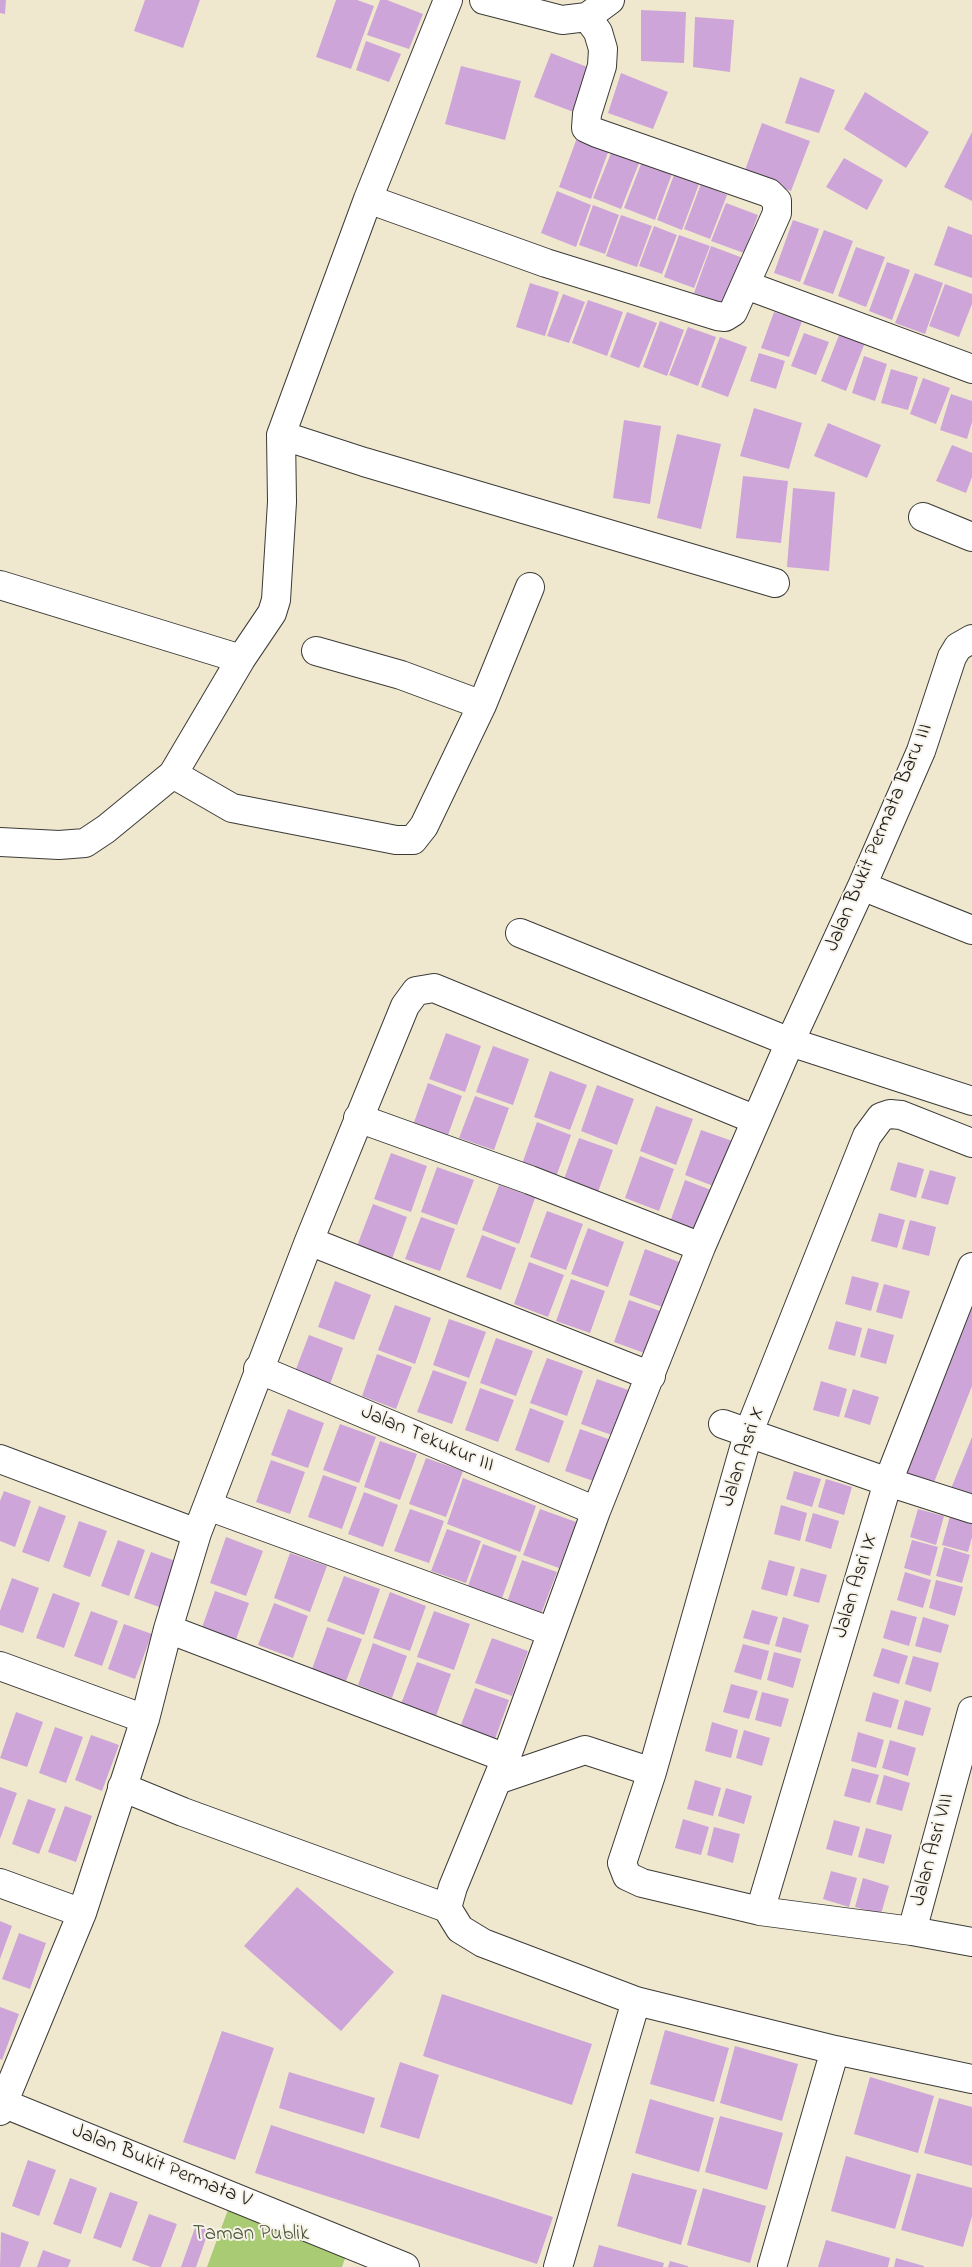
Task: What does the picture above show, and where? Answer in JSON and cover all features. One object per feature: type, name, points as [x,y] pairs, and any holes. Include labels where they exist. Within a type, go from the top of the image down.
[{"type":"street","points":[[0,842],[60,845],[85,843],[106,830],[172,774],[241,659],[272,613],[276,600],[282,502],[281,435],[368,199],[448,0]]},
{"type":"street","points":[[484,0],[562,20],[587,17],[610,0]]},
{"type":"street","points":[[368,199],[546,263],[717,316],[725,316],[733,312],[777,213],[777,202],[769,194],[597,134],[586,128],[587,114],[602,66],[603,49],[598,32],[587,17]]},
{"type":"street","points":[[746,286],[972,369]]},
{"type":"street","points":[[281,435],[364,462],[776,583]]},
{"type":"street","points":[[923,517],[972,536]]},
{"type":"street","points":[[0,585],[241,659]]},
{"type":"street","points":[[172,774],[232,808],[396,840],[413,840],[424,826],[482,705],[530,587]]},
{"type":"street","name":"Jalan Bukit Permata Baru III","points":[[447,1908],[453,1887],[501,1769],[596,1511],[701,1247],[790,1042],[862,886],[921,751],[952,657],[958,647],[972,639]]},
{"type":"street","points":[[316,651],[401,675],[482,705]]},
{"type":"street","points":[[862,886],[972,930]]},
{"type":"street","points":[[520,932],[790,1042],[972,1101]]},
{"type":"street","points":[[1,2105],[82,1913],[145,1719],[168,1629],[197,1533],[258,1369],[358,1118],[405,1006],[416,991],[434,988],[756,1120]]},
{"type":"street","name":"Jalan Asri X","points":[[760,1911],[642,1883],[627,1876],[622,1863],[652,1772],[748,1434],[860,1150],[874,1124],[881,1117],[890,1114],[901,1115],[972,1143]]},
{"type":"street","points":[[358,1118],[530,1180],[701,1247]]},
{"type":"street","points":[[309,1241],[651,1376]]},
{"type":"street","name":"Jalan Asri IX","points":[[760,1911],[888,1482],[972,1268]]},
{"type":"street","name":"Jalan Tekukur III","points":[[258,1369],[596,1511]]},
{"type":"street","points":[[723,1424],[888,1482],[972,1509]]},
{"type":"street","points":[[0,1458],[197,1533]]},
{"type":"street","points":[[208,1506],[552,1632]]},
{"type":"street","points":[[168,1629],[501,1769],[585,1750],[652,1772]]},
{"type":"street","points":[[0,1666],[145,1719]]},
{"type":"street","name":"Jalan Asri VIII","points":[[912,1932],[972,1711]]},
{"type":"street","points":[[122,1787],[183,1812],[447,1908],[460,1930],[483,1943],[636,2000],[835,2050],[972,2079]]},
{"type":"street","points":[[0,1883],[82,1913]]},
{"type":"street","points":[[760,1911],[972,1942]]},
{"type":"street","points":[[558,2267],[636,2000]]},
{"type":"street","points":[[772,2267],[835,2050]]},
{"type":"street","name":"Jalan Bukit Permata V","points":[[1,2105],[405,2267]]},
{"type":"green space","name":"Taman Publik","points":[[233,2196],[350,2244],[342,2267],[207,2267]]},
{"type":"building","points":[[0,0],[6,0],[5,14],[0,13]]},
{"type":"building","points":[[145,0],[200,0],[183,48],[134,31]]},
{"type":"building","points":[[336,0],[357,0],[374,6],[351,69],[316,57]]},
{"type":"building","points":[[380,0],[387,0],[423,14],[409,49],[367,35]]},
{"type":"building","points":[[641,10],[686,12],[684,63],[641,61]]},
{"type":"building","points":[[695,17],[734,20],[730,72],[693,67]]},
{"type":"building","points":[[366,41],[401,54],[389,82],[356,70]]},
{"type":"building","points":[[551,53],[595,70],[579,114],[534,97]]},
{"type":"building","points":[[461,66],[521,81],[505,140],[445,124]]},
{"type":"building","points":[[621,73],[668,92],[653,129],[608,113]]},
{"type":"building","points":[[800,77],[835,90],[819,133],[785,123]]},
{"type":"building","points":[[865,92],[929,132],[906,168],[844,129]]},
{"type":"building","points":[[762,123],[810,141],[791,191],[744,173]]},
{"type":"building","points":[[972,132],[972,201],[944,187]]},
{"type":"building","points":[[578,135],[610,147],[591,199],[559,187]]},
{"type":"building","points":[[613,148],[641,158],[621,209],[593,198]]},
{"type":"building","points":[[844,158],[883,180],[867,210],[826,187]]},
{"type":"building","points":[[643,159],[673,171],[655,220],[624,208]]},
{"type":"building","points":[[674,175],[699,184],[682,230],[657,220]]},
{"type":"building","points":[[701,184],[727,195],[710,239],[684,229]]},
{"type":"building","points":[[557,191],[591,205],[576,247],[541,233]]},
{"type":"building","points":[[726,203],[758,215],[744,253],[711,241]]},
{"type":"building","points":[[593,205],[619,215],[605,254],[579,245]]},
{"type":"building","points":[[621,215],[652,226],[637,267],[606,256]]},
{"type":"building","points":[[793,220],[819,229],[800,282],[774,273]]},
{"type":"building","points":[[654,226],[677,235],[662,274],[639,266]]},
{"type":"building","points":[[948,226],[972,235],[972,278],[934,265]]},
{"type":"building","points":[[824,230],[853,241],[833,294],[803,284]]},
{"type":"building","points":[[679,235],[710,246],[694,288],[664,277]]},
{"type":"building","points":[[711,246],[743,258],[726,304],[694,293]]},
{"type":"building","points":[[856,247],[885,257],[866,307],[838,296]]},
{"type":"building","points":[[887,262],[910,270],[892,320],[869,311]]},
{"type":"building","points":[[915,273],[943,283],[925,334],[895,323]]},
{"type":"building","points":[[530,283],[559,292],[545,336],[516,327]]},
{"type":"building","points":[[945,284],[972,294],[972,304],[959,337],[929,326]]},
{"type":"building","points":[[563,294],[585,302],[569,343],[547,336]]},
{"type":"building","points":[[588,300],[623,312],[607,356],[572,343]]},
{"type":"building","points":[[627,312],[657,323],[639,368],[610,357]]},
{"type":"building","points":[[774,312],[802,321],[789,357],[761,348]]},
{"type":"building","points":[[660,321],[684,330],[667,376],[643,367]]},
{"type":"building","points":[[688,327],[716,337],[698,386],[669,375]]},
{"type":"building","points":[[841,330],[866,340],[846,391],[821,381]]},
{"type":"building","points":[[804,333],[829,342],[816,375],[791,366]]},
{"type":"building","points":[[720,337],[747,347],[728,397],[701,387]]},
{"type":"building","points":[[759,353],[785,361],[776,389],[750,381]]},
{"type":"building","points":[[864,356],[887,364],[875,401],[852,393]]},
{"type":"building","points":[[891,369],[918,377],[908,410],[881,403]]},
{"type":"building","points":[[923,378],[950,388],[936,424],[910,414]]},
{"type":"building","points":[[951,394],[972,401],[972,422],[967,439],[940,430]]},
{"type":"building","points":[[754,408],[802,423],[789,469],[740,456]]},
{"type":"building","points":[[624,420],[661,426],[650,504],[613,498]]},
{"type":"building","points":[[828,423],[881,445],[867,478],[814,456]]},
{"type":"building","points":[[677,434],[721,444],[701,529],[657,518]]},
{"type":"building","points":[[952,445],[972,453],[972,477],[966,493],[936,481]]},
{"type":"building","points":[[743,476],[788,481],[781,543],[736,538]]},
{"type":"building","points":[[793,488],[835,492],[829,571],[787,567]]},
{"type":"building","points":[[446,1033],[481,1046],[465,1092],[429,1079]]},
{"type":"building","points":[[493,1046],[529,1059],[513,1105],[476,1092]]},
{"type":"building","points":[[550,1071],[587,1085],[570,1130],[534,1117]]},
{"type":"building","points":[[428,1083],[462,1096],[447,1138],[413,1125]]},
{"type":"building","points":[[597,1085],[634,1099],[617,1145],[581,1131]]},
{"type":"building","points":[[475,1096],[509,1108],[494,1150],[459,1138]]},
{"type":"building","points":[[656,1106],[693,1119],[676,1165],[640,1151]]},
{"type":"building","points":[[537,1122],[571,1135],[556,1177],[522,1164]]},
{"type":"building","points":[[701,1130],[738,1143],[721,1189],[685,1175]]},
{"type":"building","points":[[579,1138],[613,1150],[598,1192],[564,1179]]},
{"type":"building","points":[[391,1153],[427,1166],[411,1212],[374,1199]]},
{"type":"building","points":[[640,1156],[674,1169],[659,1211],[625,1198]]},
{"type":"building","points":[[898,1162],[924,1169],[916,1198],[890,1190]]},
{"type":"building","points":[[437,1167],[474,1180],[457,1225],[421,1212]]},
{"type":"building","points":[[930,1170],[956,1177],[948,1205],[921,1198]]},
{"type":"building","points":[[685,1180],[719,1193],[703,1235],[670,1222]]},
{"type":"building","points":[[499,1185],[535,1198],[519,1244],[482,1230]]},
{"type":"building","points":[[373,1204],[407,1217],[392,1259],[357,1246]]},
{"type":"building","points":[[547,1211],[583,1224],[566,1270],[530,1257]]},
{"type":"building","points":[[879,1213],[905,1220],[897,1248],[871,1241]]},
{"type":"building","points":[[421,1217],[455,1229],[440,1271],[405,1259]]},
{"type":"building","points":[[910,1220],[936,1227],[929,1256],[902,1249]]},
{"type":"building","points":[[588,1228],[624,1242],[608,1287],[571,1274]]},
{"type":"building","points":[[482,1235],[516,1248],[501,1290],[466,1277]]},
{"type":"building","points":[[645,1249],[682,1263],[665,1308],[629,1295]]},
{"type":"building","points":[[529,1262],[564,1275],[548,1317],[514,1304]]},
{"type":"building","points":[[852,1276],[879,1283],[871,1311],[845,1304]]},
{"type":"building","points":[[571,1279],[605,1291],[590,1333],[556,1321]]},
{"type":"building","points":[[335,1281],[371,1295],[354,1340],[318,1327]]},
{"type":"building","points":[[884,1284],[910,1291],[902,1319],[876,1312]]},
{"type":"building","points":[[972,1295],[972,1386],[931,1490],[900,1478]]},
{"type":"building","points":[[629,1300],[663,1312],[647,1354],[614,1342]]},
{"type":"building","points":[[395,1305],[431,1318],[415,1364],[378,1350]]},
{"type":"building","points":[[449,1319],[486,1332],[469,1378],[433,1365]]},
{"type":"building","points":[[836,1321],[862,1328],[855,1356],[828,1349]]},
{"type":"building","points":[[868,1328],[894,1335],[886,1364],[860,1357]]},
{"type":"building","points":[[309,1335],[343,1348],[328,1390],[293,1377]]},
{"type":"building","points":[[496,1338],[533,1351],[516,1396],[480,1383]]},
{"type":"building","points":[[377,1354],[412,1367],[396,1409],[362,1396]]},
{"type":"building","points":[[547,1358],[583,1371],[567,1416],[530,1403]]},
{"type":"building","points":[[433,1370],[467,1382],[452,1424],[417,1412]]},
{"type":"building","points":[[597,1379],[634,1392],[617,1437],[581,1424]]},
{"type":"building","points":[[821,1381],[847,1389],[839,1417],[813,1410]]},
{"type":"building","points":[[480,1388],[514,1400],[498,1442],[465,1430]]},
{"type":"building","points":[[853,1389],[879,1397],[870,1425],[844,1417]]},
{"type":"building","points":[[530,1408],[564,1421],[549,1463],[515,1450]]},
{"type":"building","points":[[288,1409],[324,1423],[308,1468],[271,1455]]},
{"type":"building","points":[[340,1424],[376,1437],[359,1483],[323,1470]]},
{"type":"building","points":[[580,1429],[614,1441],[599,1483],[565,1471]]},
{"type":"building","points":[[972,1437],[972,1500],[950,1491]]},
{"type":"building","points":[[380,1441],[417,1454],[400,1500],[364,1487]]},
{"type":"building","points":[[426,1458],[463,1471],[446,1517],[409,1504]]},
{"type":"building","points":[[271,1460],[305,1472],[290,1514],[256,1502]]},
{"type":"building","points":[[794,1471],[821,1479],[812,1507],[786,1499]]},
{"type":"building","points":[[323,1475],[357,1487],[342,1529],[308,1517]]},
{"type":"building","points":[[463,1478],[536,1506],[520,1552],[447,1524]]},
{"type":"building","points":[[826,1479],[852,1487],[844,1515],[818,1507]]},
{"type":"building","points":[[4,1491],[31,1501],[15,1547],[0,1541],[0,1501]]},
{"type":"building","points":[[364,1492],[398,1505],[383,1547],[348,1534]]},
{"type":"building","points":[[781,1505],[807,1513],[800,1541],[774,1534]]},
{"type":"building","points":[[39,1506],[66,1516],[49,1562],[22,1552]]},
{"type":"building","points":[[410,1509],[444,1521],[429,1563],[394,1551]]},
{"type":"building","points":[[540,1509],[576,1522],[559,1568],[523,1555]]},
{"type":"building","points":[[918,1509],[944,1516],[936,1545],[910,1537]]},
{"type":"building","points":[[813,1513],[839,1521],[831,1549],[805,1541]]},
{"type":"building","points":[[950,1516],[972,1523],[972,1537],[968,1552],[942,1545]]},
{"type":"building","points":[[79,1521],[107,1531],[90,1577],[63,1567]]},
{"type":"building","points":[[447,1529],[481,1541],[466,1583],[431,1571]]},
{"type":"building","points":[[226,1537],[263,1551],[246,1596],[210,1583]]},
{"type":"building","points":[[118,1540],[145,1550],[129,1596],[101,1586]]},
{"type":"building","points":[[912,1540],[938,1547],[930,1576],[904,1568]]},
{"type":"building","points":[[483,1544],[517,1556],[502,1598],[468,1586]]},
{"type":"building","points":[[944,1547],[970,1555],[962,1583],[936,1576]]},
{"type":"building","points":[[151,1552],[178,1562],[162,1608],[134,1598]]},
{"type":"building","points":[[290,1553],[327,1566],[310,1612],[274,1598]]},
{"type":"building","points":[[522,1560],[557,1572],[541,1614],[507,1602]]},
{"type":"building","points":[[769,1560],[795,1567],[787,1596],[761,1589]]},
{"type":"building","points":[[801,1568],[827,1575],[819,1603],[793,1596]]},
{"type":"building","points":[[905,1572],[931,1580],[923,1608],[897,1600]]},
{"type":"building","points":[[344,1576],[380,1589],[364,1635],[327,1621]]},
{"type":"building","points":[[12,1578],[39,1588],[23,1633],[0,1625],[0,1611]]},
{"type":"building","points":[[936,1580],[963,1587],[955,1616],[929,1608]]},
{"type":"building","points":[[215,1591],[249,1603],[234,1645],[200,1633]]},
{"type":"building","points":[[390,1592],[426,1606],[410,1651],[373,1638]]},
{"type":"building","points":[[53,1593],[80,1603],[64,1648],[36,1638]]},
{"type":"building","points":[[274,1603],[308,1616],[293,1658],[258,1645]]},
{"type":"building","points":[[752,1610],[778,1617],[769,1645],[743,1638]]},
{"type":"building","points":[[891,1610],[917,1617],[909,1646],[883,1638]]},
{"type":"building","points":[[91,1611],[118,1621],[102,1666],[74,1656]]},
{"type":"building","points":[[434,1611],[470,1624],[454,1670],[417,1657]]},
{"type":"building","points":[[783,1617],[809,1625],[801,1653],[775,1646]]},
{"type":"building","points":[[923,1617],[949,1625],[941,1653],[915,1646]]},
{"type":"building","points":[[124,1624],[152,1634],[135,1679],[108,1669]]},
{"type":"building","points":[[327,1627],[362,1639],[346,1681],[312,1669]]},
{"type":"building","points":[[492,1638],[528,1651],[512,1696],[475,1683]]},
{"type":"building","points":[[373,1643],[407,1656],[392,1698],[358,1685]]},
{"type":"building","points":[[743,1644],[769,1651],[761,1680],[734,1672]]},
{"type":"building","points":[[882,1648],[908,1656],[899,1684],[873,1676]]},
{"type":"building","points":[[774,1652],[801,1659],[793,1688],[767,1680]]},
{"type":"building","points":[[913,1656],[939,1663],[931,1692],[905,1684]]},
{"type":"building","points":[[417,1662],[451,1674],[436,1716],[401,1704]]},
{"type":"building","points":[[731,1684],[758,1691],[749,1719],[723,1712]]},
{"type":"building","points":[[475,1688],[509,1700],[494,1742],[459,1730]]},
{"type":"building","points":[[762,1692],[789,1699],[781,1727],[755,1720]]},
{"type":"building","points":[[873,1692],[899,1700],[891,1728],[865,1721]]},
{"type":"building","points":[[905,1700],[931,1708],[923,1736],[897,1729]]},
{"type":"building","points":[[16,1712],[43,1722],[27,1767],[0,1758]]},
{"type":"building","points":[[712,1722],[738,1730],[731,1758],[705,1751]]},
{"type":"building","points":[[55,1727],[83,1737],[66,1783],[39,1773]]},
{"type":"building","points":[[744,1730],[770,1738],[762,1766],[736,1758]]},
{"type":"building","points":[[858,1732],[884,1740],[876,1768],[851,1761]]},
{"type":"building","points":[[91,1735],[119,1745],[102,1791],[75,1780]]},
{"type":"building","points":[[890,1740],[916,1748],[908,1776],[882,1768]]},
{"type":"building","points":[[852,1768],[879,1775],[870,1803],[844,1796]]},
{"type":"building","points":[[884,1775],[910,1783],[902,1811],[876,1804]]},
{"type":"building","points":[[695,1780],[721,1788],[713,1816],[687,1809]]},
{"type":"building","points":[[0,1787],[17,1793],[0,1839]]},
{"type":"building","points":[[726,1788],[752,1796],[744,1824],[718,1816]]},
{"type":"building","points":[[28,1799],[56,1809],[39,1854],[12,1844]]},
{"type":"building","points":[[65,1806],[92,1816],[76,1862],[48,1852]]},
{"type":"building","points":[[683,1819],[709,1827],[701,1855],[675,1848]]},
{"type":"building","points":[[834,1820],[860,1827],[852,1856],[826,1849]]},
{"type":"building","points":[[714,1827],[740,1834],[733,1863],[707,1855]]},
{"type":"building","points":[[866,1828],[892,1835],[884,1864],[858,1857]]},
{"type":"building","points":[[831,1871],[857,1878],[849,1907],[823,1899]]},
{"type":"building","points":[[863,1878],[889,1886],[881,1914],[855,1907]]},
{"type":"building","points":[[297,1887],[394,1972],[341,2031],[244,1946]]},
{"type":"building","points":[[0,1921],[12,1926],[0,1959]]},
{"type":"building","points":[[19,1933],[46,1943],[30,1989],[2,1979]]},
{"type":"building","points":[[442,1994],[592,2044],[572,2105],[423,2056]]},
{"type":"building","points":[[0,2007],[19,2014],[2,2060],[0,2059]]},
{"type":"building","points":[[665,2030],[729,2048],[714,2102],[650,2084]]},
{"type":"building","points":[[222,2031],[274,2048],[235,2160],[183,2142]]},
{"type":"building","points":[[735,2046],[798,2064],[782,2121],[720,2103]]},
{"type":"building","points":[[400,2062],[439,2075],[419,2139],[380,2127]]},
{"type":"building","points":[[289,2072],[375,2098],[364,2134],[279,2108]]},
{"type":"building","points":[[870,2077],[934,2096],[918,2153],[854,2134]]},
{"type":"building","points":[[939,2098],[972,2107],[972,2166],[924,2153]]},
{"type":"building","points":[[650,2099],[714,2118],[699,2172],[635,2153]]},
{"type":"building","points":[[720,2116],[783,2133],[767,2190],[705,2172]]},
{"type":"building","points":[[271,2125],[553,2217],[537,2264],[255,2173]]},
{"type":"building","points":[[846,2156],[911,2175],[895,2229],[831,2211]]},
{"type":"building","points":[[28,2160],[56,2170],[39,2216],[12,2206]]},
{"type":"building","points":[[632,2173],[697,2190],[681,2245],[617,2226]]},
{"type":"building","points":[[917,2173],[972,2188],[972,2216],[963,2247],[901,2230]]},
{"type":"building","points":[[70,2178],[97,2188],[81,2234],[53,2224]]},
{"type":"building","points":[[703,2188],[766,2206],[750,2263],[687,2245]]},
{"type":"building","points":[[110,2192],[138,2202],[121,2248],[93,2238]]},
{"type":"building","points":[[149,2214],[177,2224],[161,2267],[151,2267],[132,2260]]},
{"type":"building","points":[[196,2225],[209,2230],[196,2267],[181,2267]]},
{"type":"building","points":[[1,2232],[29,2242],[20,2267],[0,2267]]},
{"type":"building","points":[[826,2240],[890,2258],[888,2267],[818,2267]]},
{"type":"building","points":[[599,2245],[664,2263],[663,2267],[593,2267]]},
{"type":"building","points":[[43,2250],[71,2260],[68,2267],[37,2267]]},
{"type":"building","points":[[896,2258],[924,2266],[924,2267],[894,2267]]},
{"type":"building","points":[[670,2261],[688,2266],[688,2267],[668,2267]]}]
